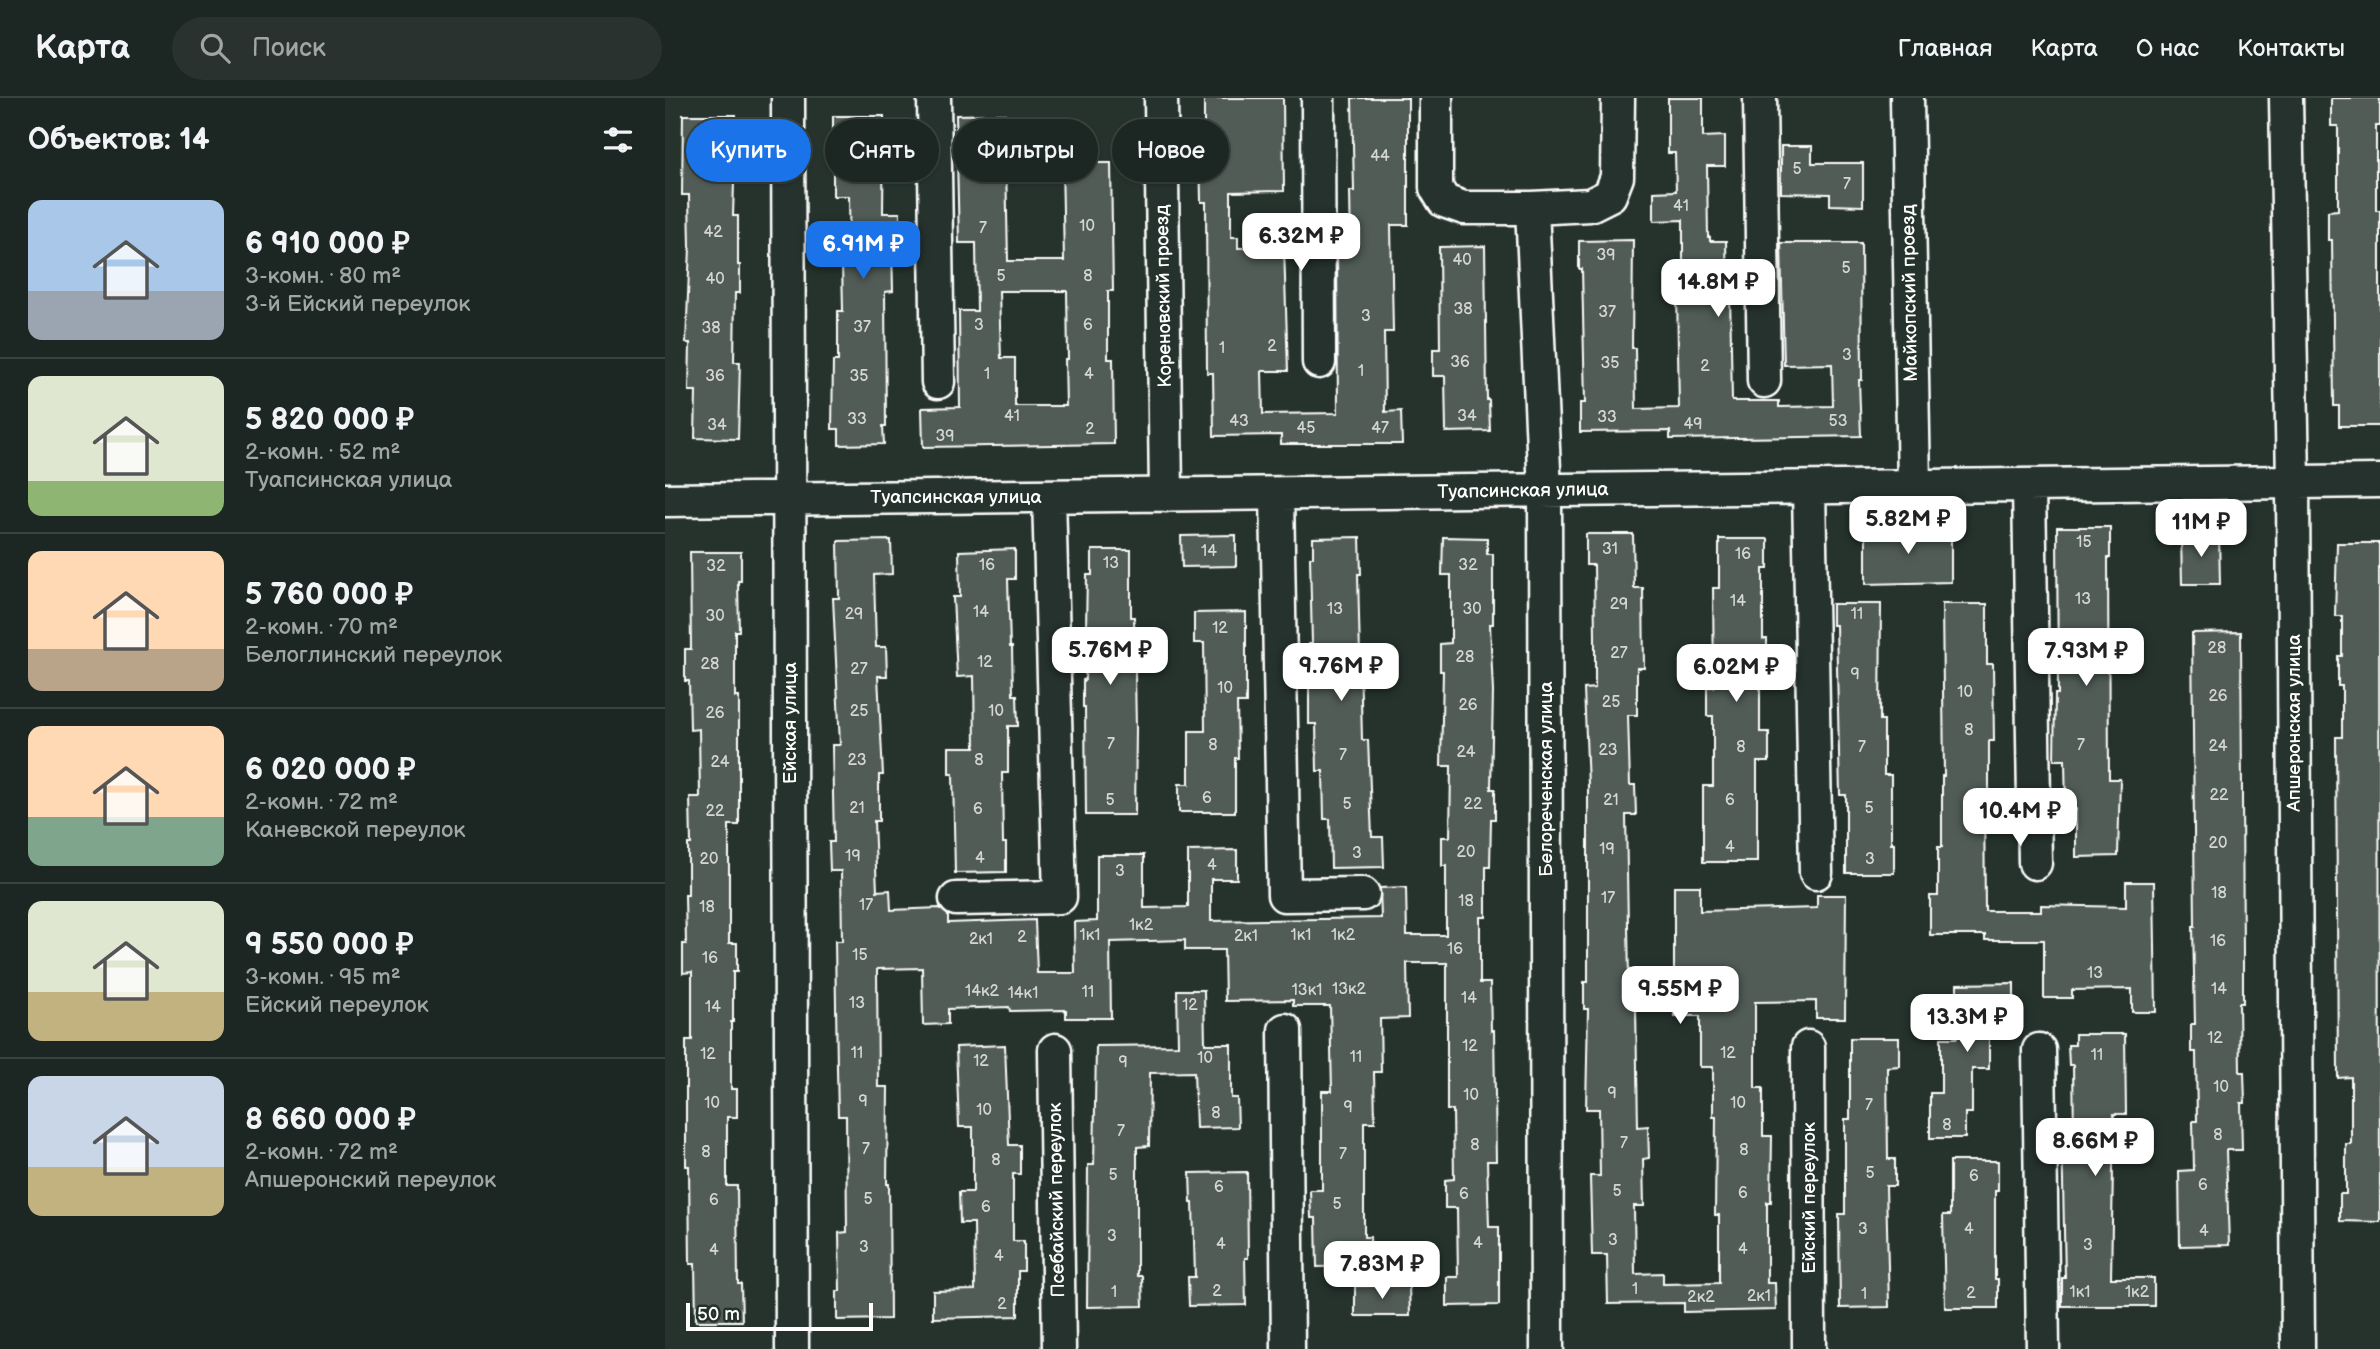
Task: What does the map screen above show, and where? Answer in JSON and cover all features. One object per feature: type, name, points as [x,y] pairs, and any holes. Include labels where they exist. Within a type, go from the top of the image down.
[{"type":"street","name":"Ейская улица","points":[[788,98],[792,1349]]},
{"type":"street","points":[[933,98],[938,382]]},
{"type":"street","name":"Кореновский проезд","points":[[1161,98],[1166,495]]},
{"type":"street","points":[[1318,98],[1319,362]]},
{"type":"street","points":[[1436,98],[1436,188],[1444,201],[1464,208],[1590,205],[1610,195],[1617,177],[1618,98]]},
{"type":"street","points":[[1760,98],[1764,381]]},
{"type":"street","name":"Майкопский проезд","points":[[1907,98],[1914,487]]},
{"type":"street","name":"Апшеронская улица","points":[[2286,98],[2293,481],[2298,1349]]},
{"type":"street","name":"Белореченская улица","points":[[1532,208],[1545,491],[1547,1349]]},
{"type":"street","name":"Туапсинская улица","points":[[665,500],[2380,481]]},
{"type":"street","points":[[2029,486],[2035,863]]},
{"type":"street","points":[[1809,488],[1816,873]]},
{"type":"street","points":[[1277,494],[1284,895],[1363,894]]},
{"type":"street","points":[[956,899],[1060,898],[1049,496]]},
{"type":"street","points":[[1285,1030],[1288,1349]]},
{"type":"street","name":"Ейский переулок","points":[[1808,1047],[1809,1349]]},
{"type":"street","name":"Псебайский переулок","points":[[1055,1050],[1059,1349]]},
{"type":"street","points":[[2039,1050],[2043,1349]]},
{"type":"building","points":[[1204,98],[1283,98],[1284,191],[1231,192],[1231,237],[1238,237],[1238,248],[1284,247],[1288,371],[1262,371],[1263,414],[1338,413],[1337,247],[1351,247],[1350,191],[1354,191],[1352,98],[1408,98],[1408,225],[1391,225],[1393,332],[1384,332],[1385,412],[1401,411],[1402,444],[1281,444],[1281,435],[1214,436],[1213,373],[1207,373],[1206,202],[1201,202],[1201,182],[1229,182],[1229,119],[1204,119]]},
{"type":"building","points":[[1668,98],[1703,98],[1703,137],[1725,136],[1725,166],[1707,166],[1708,237],[1710,241],[1726,241],[1732,401],[1779,401],[1779,407],[1833,406],[1832,364],[1784,365],[1781,243],[1861,243],[1861,436],[1670,439],[1670,431],[1580,432],[1580,403],[1585,403],[1579,241],[1633,240],[1632,348],[1635,348],[1636,409],[1679,408],[1677,292],[1683,292],[1683,220],[1654,221],[1654,192],[1676,191],[1675,153],[1668,153]]},
{"type":"building","points":[[2331,98],[2380,98],[2380,126],[2376,126],[2376,210],[2380,210],[2380,426],[2339,426],[2339,406],[2334,406],[2332,240],[2328,240],[2328,211],[2338,210],[2338,126],[2331,126]]},
{"type":"building","points":[[1005,114],[1005,119],[956,119],[956,115]]},
{"type":"building","points":[[683,115],[736,115],[736,119],[686,119],[686,182],[734,182],[733,216],[738,216],[740,265],[740,293],[735,293],[734,362],[740,362],[738,439],[695,438],[696,391],[689,391],[690,343],[686,343],[689,195],[682,195]]},
{"type":"building","points":[[833,116],[884,116],[884,119],[833,119]]},
{"type":"building","points":[[1781,146],[1812,146],[1812,163],[1863,163],[1863,206],[1830,205],[1830,194],[1781,193]]},
{"type":"building","points":[[1098,163],[1111,163],[1113,291],[1108,291],[1108,359],[1113,359],[1114,444],[923,447],[922,408],[960,407],[959,311],[977,311],[976,243],[959,243],[958,182],[1006,182],[1008,261],[1064,261],[1062,182],[1098,182]],"holes":[[[999,291],[1067,291],[1068,359],[1065,359],[1066,406],[1015,406],[1015,358],[1001,358]]]},
{"type":"building","points":[[833,182],[883,182],[883,213],[900,213],[900,245],[892,245],[893,291],[885,292],[884,444],[839,445],[839,429],[832,429],[833,361],[838,361],[838,311],[843,311],[842,262],[850,262],[849,196],[833,196]]},
{"type":"building","points":[[1485,246],[1487,400],[1490,431],[1446,432],[1445,376],[1433,376],[1433,349],[1440,349],[1439,247]]},
{"type":"building","points":[[2057,527],[2110,527],[2109,779],[2120,779],[2118,856],[2076,857],[2076,809],[2066,810],[2065,760],[2054,760],[2055,694],[2058,694]]},
{"type":"building","points":[[1951,529],[1951,582],[1866,584],[1866,530]]},
{"type":"building","points":[[1586,534],[1633,534],[1634,588],[1643,588],[1644,668],[1637,668],[1637,715],[1628,715],[1630,785],[1635,785],[1636,815],[1626,815],[1629,981],[1674,980],[1674,886],[1700,886],[1700,911],[1817,908],[1817,895],[1846,895],[1845,1018],[1816,1018],[1816,1001],[1755,1002],[1755,1088],[1763,1088],[1763,1136],[1772,1136],[1771,1202],[1767,1202],[1767,1283],[1775,1283],[1776,1310],[1684,1312],[1684,1303],[1608,1304],[1607,1255],[1592,1255],[1590,1176],[1600,1176],[1599,1109],[1586,1109],[1588,1009],[1584,1009],[1584,982],[1588,982],[1588,785],[1584,689],[1595,688],[1595,637],[1594,565],[1586,565]],"holes":[[[1636,1008],[1674,1008],[1674,1016],[1700,1016],[1700,1067],[1713,1067],[1713,1117],[1716,1117],[1715,1215],[1719,1215],[1719,1283],[1663,1284],[1663,1273],[1635,1274],[1634,1206],[1644,1206],[1643,1159],[1649,1158],[1648,1126],[1638,1127]]]},
{"type":"building","points":[[2181,534],[2219,534],[2220,584],[2182,584]]},
{"type":"building","points":[[1236,535],[1236,566],[1182,567],[1181,536]]},
{"type":"building","points":[[1360,537],[1361,574],[1358,574],[1362,740],[1368,740],[1372,837],[1383,837],[1384,867],[1331,868],[1330,819],[1324,819],[1323,771],[1317,771],[1316,724],[1309,724],[1309,644],[1312,644],[1310,557],[1313,557],[1313,538]]},
{"type":"building","points":[[1443,537],[1487,538],[1487,554],[1493,554],[1493,624],[1490,624],[1493,692],[1491,789],[1495,789],[1495,819],[1491,819],[1490,867],[1486,867],[1486,917],[1480,917],[1480,983],[1490,983],[1491,1031],[1494,1030],[1496,1161],[1487,1161],[1489,1227],[1499,1227],[1499,1305],[1447,1306],[1447,1277],[1458,1277],[1457,1208],[1445,1208],[1445,1180],[1454,1179],[1453,1110],[1447,1110],[1447,963],[1407,963],[1408,1018],[1380,1019],[1381,1072],[1374,1072],[1375,1122],[1364,1122],[1364,1237],[1370,1237],[1371,1266],[1317,1267],[1316,1218],[1311,1218],[1310,1190],[1322,1190],[1322,1091],[1332,1091],[1330,1006],[1293,1006],[1293,1000],[1225,1001],[1224,950],[1185,950],[1185,940],[1110,942],[1111,1018],[1066,1018],[1066,1010],[1010,1011],[1009,1007],[948,1009],[948,1024],[923,1025],[922,968],[877,969],[878,1087],[888,1087],[890,1319],[837,1320],[837,1291],[840,1291],[839,1233],[847,1232],[846,1116],[838,1116],[837,1068],[835,941],[842,941],[841,871],[830,871],[829,842],[834,842],[832,745],[840,745],[833,598],[839,598],[838,541],[891,540],[892,574],[874,575],[876,647],[886,647],[887,676],[878,676],[883,775],[879,775],[879,821],[874,821],[877,891],[890,890],[891,910],[940,908],[948,915],[948,923],[1035,920],[1037,973],[1075,973],[1074,922],[1097,921],[1097,855],[1144,855],[1144,908],[1188,907],[1188,851],[1237,850],[1237,879],[1211,879],[1211,921],[1381,918],[1380,888],[1406,887],[1407,935],[1446,935],[1446,866],[1442,866],[1442,837],[1450,837],[1451,766],[1441,766],[1443,671],[1440,671],[1440,644],[1451,643],[1451,575],[1442,575]]},
{"type":"building","points":[[1719,539],[1768,539],[1768,569],[1763,569],[1763,639],[1767,639],[1767,665],[1760,665],[1760,732],[1769,732],[1769,762],[1757,762],[1757,862],[1703,862],[1703,786],[1713,786],[1713,716],[1707,716],[1707,687],[1714,687],[1713,588],[1719,588]]},
{"type":"building","points":[[2337,543],[2379,543],[2380,1222],[2340,1221],[2340,1194],[2346,1194],[2346,1144],[2351,1144],[2351,1077],[2338,1078],[2336,737],[2342,737],[2342,686],[2338,686],[2338,656],[2342,656],[2342,616],[2335,616]]},
{"type":"building","points":[[1015,549],[1015,579],[1008,579],[1013,695],[1017,695],[1018,726],[1008,726],[1008,773],[1002,773],[1006,872],[955,873],[953,774],[949,774],[949,747],[975,747],[974,676],[957,677],[953,597],[960,597],[959,551]]},
{"type":"building","points":[[1092,550],[1131,550],[1136,729],[1135,815],[1086,815],[1083,680],[1087,575],[1092,575]]},
{"type":"building","points":[[690,552],[741,552],[741,581],[738,581],[739,631],[735,631],[735,697],[739,697],[739,825],[729,825],[729,943],[737,943],[737,972],[733,972],[731,1089],[737,1089],[737,1117],[727,1117],[727,1186],[737,1186],[738,1284],[741,1284],[742,1321],[696,1321],[695,1264],[690,1264],[689,1166],[686,1166],[686,1040],[692,1040],[692,972],[683,973],[683,944],[686,944],[688,844],[691,844],[690,797],[700,797],[699,729],[690,730],[689,681],[685,681],[685,649],[691,649]]},
{"type":"building","points":[[1832,604],[1881,604],[1880,720],[1884,720],[1884,775],[1891,775],[1891,844],[1894,844],[1894,873],[1846,873],[1846,795],[1840,795],[1836,625],[1832,625]]},
{"type":"building","points":[[1942,604],[1987,604],[1987,664],[1993,664],[1994,741],[1989,741],[1989,796],[1984,796],[1985,911],[2041,911],[2041,905],[2126,907],[2126,882],[2154,882],[2156,1012],[2132,1012],[2132,989],[2072,990],[2072,998],[2044,998],[2044,940],[1985,940],[1985,935],[1930,935],[1930,896],[1938,896],[1938,847],[1942,847]]},
{"type":"building","points":[[1246,612],[1246,703],[1237,703],[1235,812],[1179,812],[1179,784],[1189,784],[1189,731],[1205,731],[1204,643],[1194,643],[1194,613]]},
{"type":"building","points":[[2241,632],[2243,1003],[2239,1003],[2240,1072],[2244,1072],[2245,1103],[2241,1103],[2242,1150],[2226,1150],[2229,1245],[2180,1246],[2179,1171],[2194,1170],[2193,1121],[2197,1121],[2196,1052],[2191,1052],[2191,1024],[2195,1024],[2192,633]]},
{"type":"building","points":[[2014,983],[2014,1016],[1989,1017],[1989,1069],[1972,1069],[1972,1113],[1965,1113],[1965,1138],[1930,1138],[1930,1093],[1941,1093],[1941,1038],[1957,1038],[1957,984]]},
{"type":"building","points":[[1177,990],[1204,990],[1205,1044],[1231,1044],[1231,1098],[1237,1098],[1238,1127],[1196,1128],[1194,1072],[1150,1073],[1149,1146],[1137,1147],[1137,1276],[1142,1276],[1143,1306],[1087,1307],[1088,1165],[1094,1165],[1096,1046],[1178,1045]]},
{"type":"building","points":[[2075,1034],[2125,1034],[2126,1114],[2114,1114],[2111,1278],[2154,1278],[2154,1306],[2062,1306],[2062,1278],[2065,1278],[2062,1133],[2074,1133],[2073,1065],[2069,1065],[2068,1045],[2075,1045]]},
{"type":"building","points":[[1850,1038],[1899,1038],[1899,1066],[1887,1067],[1888,1159],[1895,1159],[1895,1186],[1886,1186],[1889,1307],[1840,1308],[1839,1214],[1845,1214],[1845,1119],[1850,1119]]},
{"type":"building","points":[[1005,1045],[1009,1145],[1020,1145],[1020,1174],[1013,1174],[1013,1241],[1024,1241],[1024,1271],[1018,1271],[1018,1316],[933,1318],[933,1291],[975,1290],[974,1223],[960,1223],[959,1192],[973,1192],[973,1127],[959,1127],[956,1047]]},
{"type":"building","points":[[1950,1161],[1998,1161],[1998,1191],[1995,1191],[1995,1279],[1998,1279],[1998,1308],[1945,1308],[1943,1215],[1950,1215]]},
{"type":"building","points":[[1247,1172],[1246,1305],[1189,1306],[1188,1277],[1195,1277],[1190,1173]]},
{"type":"building","points":[[1409,1285],[1410,1316],[1355,1316],[1355,1286]]}]
